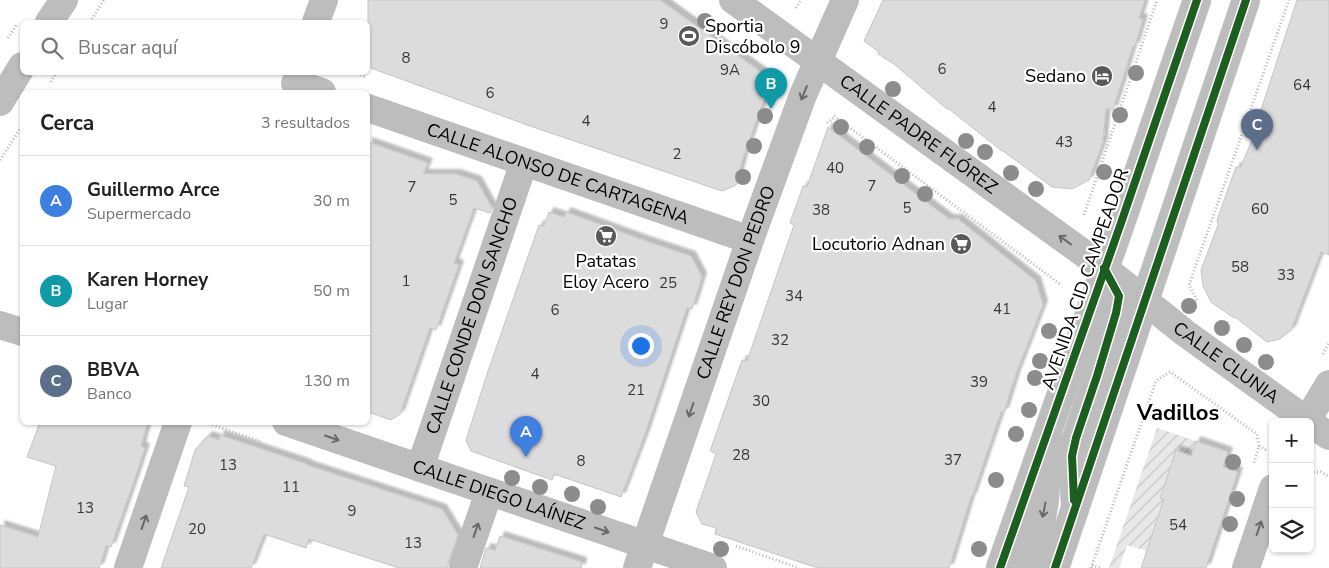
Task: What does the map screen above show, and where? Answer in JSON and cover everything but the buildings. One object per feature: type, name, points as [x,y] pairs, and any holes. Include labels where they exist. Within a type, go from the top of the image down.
[{"type":"street","points":[[50,20],[64,0]]},
{"type":"street","points":[[317,20],[324,0]]},
{"type":"street","name":"CALLE PADRE FLÓREZ","points":[[733,0],[1104,268],[1145,302]]},
{"type":"street","name":"CALLE REY DON PEDRO","points":[[641,556],[750,240],[803,95],[845,0]]},
{"type":"street","name":"AVENIDA CID CAMPEADOR","points":[[1000,568],[1197,0]]},
{"type":"street","points":[[1055,568],[1246,0]]},
{"type":"street","points":[[0,102],[20,69]]},
{"type":"street","points":[[295,83],[316,90]]},
{"type":"street","name":"CALLE ALONSO DE CARTAGENA","points":[[370,109],[750,240]]},
{"type":"street","name":"CALLE CONDE DON SANCHO","points":[[420,468],[524,162]]},
{"type":"street","name":"CALLE PADRE FLÓREZ","points":[[1075,509],[1072,456],[1116,313],[1119,296],[1104,268]]},
{"type":"street","name":"CALLE CLUNIA","points":[[1145,302],[1302,418]]},
{"type":"street","points":[[0,325],[20,331]]},
{"type":"street","points":[[1310,418],[1329,384]]},
{"type":"street","points":[[128,568],[177,425]]},
{"type":"street","name":"CALLE DIEGO LAÍNEZ","points":[[295,425],[489,492],[641,556],[713,568]]},
{"type":"street","points":[[1026,568],[1041,524],[1045,501],[1050,426]]},
{"type":"street","name":"CALLE CLUNIA","points":[[1314,426],[1329,436]]},
{"type":"street","points":[[463,568],[489,492]]},
{"type":"street","points":[[1246,568],[1269,500]]},
{"type":"path","points":[[91,20],[104,0]]},
{"type":"path","points":[[669,0],[780,79]]},
{"type":"path","points":[[796,8],[801,0]]},
{"type":"path","points":[[1084,216],[1157,0]]},
{"type":"path","points":[[1197,300],[1189,285],[1289,0]]},
{"type":"path","points":[[362,75],[372,79]]},
{"type":"path","points":[[828,112],[1060,284]]},
{"type":"path","points":[[823,126],[835,117]]},
{"type":"path","points":[[0,160],[20,129]]},
{"type":"path","points":[[1101,568],[1091,567],[1156,381],[1170,372],[1257,434],[1260,446],[1253,465]]},
{"type":"path","points":[[1260,446],[1266,450]]},
{"type":"path","points":[[1314,473],[1321,472],[1329,477]]},
{"type":"path","points":[[728,543],[799,568]]},
{"type":"shaded area","points":[[1157,428],[1196,441],[1191,456],[1176,451],[1160,497],[1164,499],[1147,551],[1127,545],[1119,568],[1109,568]]},
{"type":"cycle path","points":[[1000,568],[1197,0]]},
{"type":"cycle path","points":[[1055,568],[1246,0]]},
{"type":"cycle path","points":[[1074,500],[1072,456],[1116,313],[1119,296],[1104,268]]},
{"type":"place","name":"Sportia Discóbolo 9","points":[[689,36]]},
{"type":"place","name":"Sedano","points":[[1102,76]]},
{"type":"place","name":"Karen Horney","points":[[771,109]]},
{"type":"place","name":"BBVA","points":[[1257,150]]},
{"type":"place","name":"Patatas Eloy Acero","points":[[606,236]]},
{"type":"place","name":"Locutorio Adnan","points":[[961,244]]},
{"type":"place","name":"Guillermo Arce","points":[[526,457]]},
{"type":"district","name":"Vadillos","points":[[1178,412]]}]
